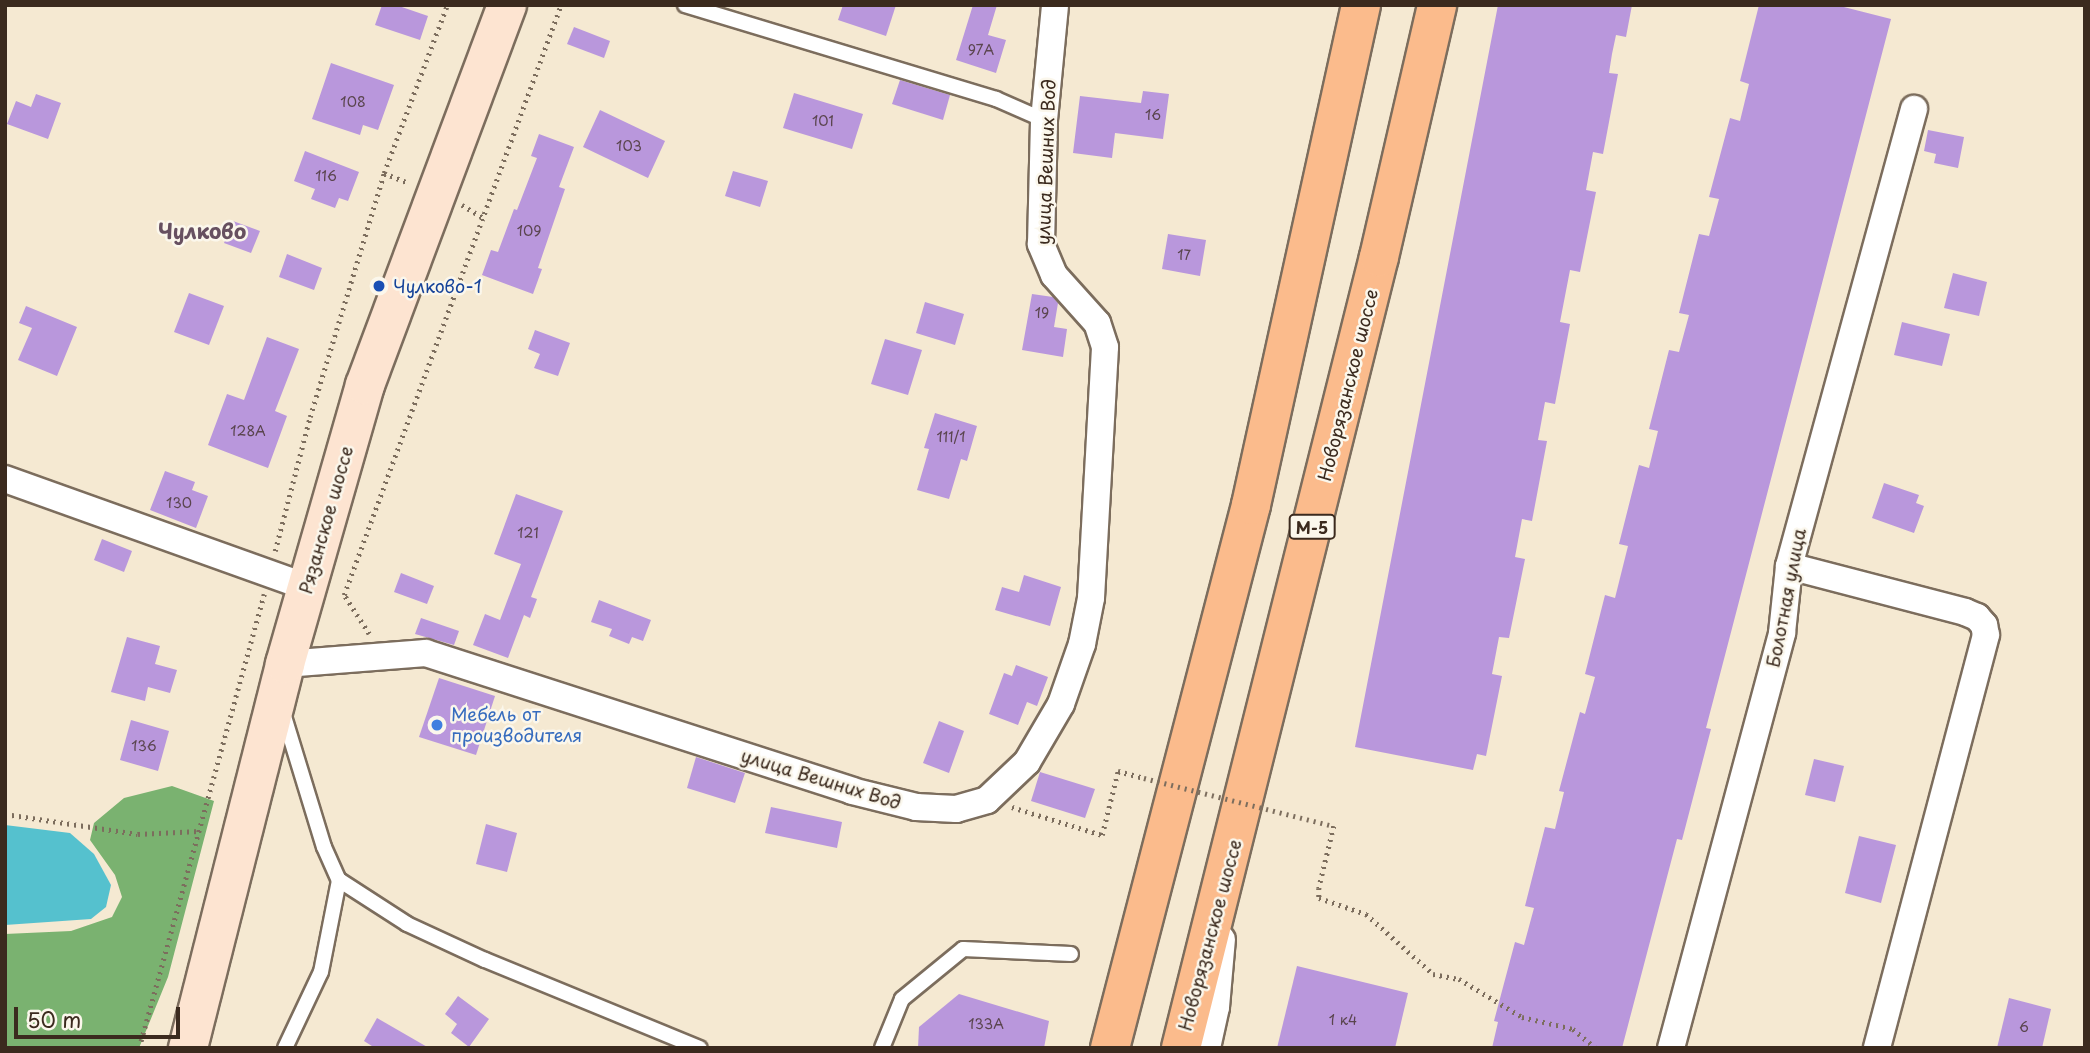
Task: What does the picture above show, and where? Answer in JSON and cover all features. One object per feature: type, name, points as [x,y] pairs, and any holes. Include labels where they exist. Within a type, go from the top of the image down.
[{"type":"highway","points":[[1110,1048],[1251,505],[1361,5]]},
{"type":"highway","name":"Новорязанское шоссе","points":[[1181,1048],[1228,869],[1379,257],[1437,5]]},
{"type":"main road","name":"Рязанское шоссе","points":[[188,1048],[282,680],[365,385],[508,5]]},
{"type":"street","name":"улица Вешних Вод","points":[[282,680],[328,663],[378,655],[426,653],[852,792],[916,807],[956,809],[987,800],[1027,762],[1061,704],[1082,644],[1091,598],[1105,348],[1097,323],[1054,275],[1041,244],[1044,120],[1055,5]]},
{"type":"street","name":"Болотная улица","points":[[1671,1048],[1782,633],[1789,566],[1914,109]]},
{"type":"street","points":[[5,479],[307,587]]},
{"type":"street","points":[[1789,566],[1965,612],[1977,617],[1984,625],[1986,635],[1877,1048]]},
{"type":"street","points":[[1207,1048],[1216,1007],[1228,869]]},
{"type":"lane","points":[[685,5],[996,99],[1044,120]]},
{"type":"lane","points":[[282,680],[324,847],[339,880],[407,923],[485,960],[700,1048]]},
{"type":"lane","points":[[285,1048],[321,972],[339,880]]},
{"type":"lane","points":[[881,1048],[902,999],[963,949],[1071,954]]},
{"type":"path","points":[[139,1048],[310,417],[384,173],[447,5]]},
{"type":"path","points":[[378,655],[363,621],[344,595],[561,5]]},
{"type":"path","points":[[384,173],[413,184]]},
{"type":"path","points":[[455,201],[484,218]]},
{"type":"path","points":[[987,800],[1102,835],[1118,771],[1335,826],[1319,888],[1319,898],[1366,914],[1433,974],[1459,979],[1522,1017],[1573,1029],[1596,1048]]},
{"type":"path","points":[[5,814],[138,834],[199,831]]},
{"type":"green space","points":[[172,786],[214,801],[168,977],[139,1048],[5,1048],[5,934],[71,931],[112,917],[122,897],[115,875],[90,840],[94,823],[124,798]]},
{"type":"water","points":[[5,825],[70,833],[94,854],[111,885],[106,907],[91,919],[5,925]]},
{"type":"building","points":[[382,5],[396,5],[428,16],[420,40],[375,25]]},
{"type":"building","points":[[843,5],[896,5],[886,36],[838,20]]},
{"type":"building","points":[[973,5],[997,5],[988,35],[1006,40],[996,73],[956,60]]},
{"type":"building","points":[[1498,5],[1632,5],[1626,37],[1616,35],[1612,54],[1609,73],[1618,74],[1603,154],[1593,152],[1586,190],[1596,192],[1580,272],[1570,270],[1560,322],[1570,324],[1555,404],[1545,402],[1538,440],[1547,441],[1532,521],[1522,519],[1515,557],[1525,559],[1509,638],[1499,637],[1492,674],[1502,676],[1486,756],[1477,754],[1473,770],[1355,747]]},
{"type":"building","points":[[1759,5],[1836,5],[1891,19],[1706,728],[1711,729],[1682,840],[1677,839],[1622,1048],[1492,1048],[1498,1022],[1494,1021],[1515,942],[1524,945],[1534,908],[1525,906],[1545,827],[1555,829],[1564,792],[1559,791],[1580,712],[1585,714],[1595,677],[1585,674],[1605,595],[1615,598],[1628,546],[1619,544],[1639,465],[1649,468],[1658,431],[1649,429],[1669,350],[1679,352],[1689,315],[1679,313],[1699,234],[1709,236],[1719,199],[1709,197],[1730,118],[1740,121],[1749,84],[1740,81]]},
{"type":"building","points":[[574,27],[610,41],[604,58],[567,44]]},
{"type":"building","points":[[331,63],[394,85],[378,130],[363,125],[360,135],[312,119]]},
{"type":"building","points":[[900,80],[950,95],[943,120],[892,104]]},
{"type":"building","points":[[1143,91],[1169,94],[1163,139],[1115,133],[1112,158],[1073,153],[1080,96],[1141,103]]},
{"type":"building","points":[[794,93],[863,114],[852,149],[783,128]]},
{"type":"building","points":[[36,94],[61,103],[48,139],[7,124],[16,101],[31,107]]},
{"type":"building","points":[[600,110],[665,141],[648,178],[583,147]]},
{"type":"building","points":[[1928,130],[1964,137],[1958,168],[1934,163],[1936,154],[1924,151]]},
{"type":"building","points":[[539,134],[574,147],[559,187],[565,189],[538,268],[542,269],[533,294],[482,275],[491,250],[498,252],[514,209],[517,210],[537,158],[531,156]]},
{"type":"building","points":[[305,151],[359,172],[348,201],[339,198],[335,208],[311,199],[315,189],[294,181]]},
{"type":"building","points":[[733,171],[768,181],[760,207],[725,196]]},
{"type":"building","points":[[233,221],[260,231],[251,253],[224,243]]},
{"type":"building","points":[[1168,234],[1206,240],[1200,276],[1162,269]]},
{"type":"building","points":[[287,254],[322,268],[314,290],[279,277]]},
{"type":"building","points":[[1953,273],[1987,282],[1979,316],[1944,308]]},
{"type":"building","points":[[189,293],[224,306],[209,345],[174,332]]},
{"type":"building","points":[[1032,294],[1053,297],[1058,303],[1054,327],[1067,329],[1063,357],[1022,350]]},
{"type":"building","points":[[925,302],[964,314],[955,345],[916,333]]},
{"type":"building","points":[[26,306],[77,327],[57,376],[18,360],[32,328],[19,323]]},
{"type":"building","points":[[1902,322],[1950,334],[1942,366],[1894,355]]},
{"type":"building","points":[[535,330],[570,343],[558,376],[534,368],[540,354],[528,349]]},
{"type":"building","points":[[267,337],[299,349],[275,411],[287,416],[268,468],[208,445],[227,394],[244,400]]},
{"type":"building","points":[[885,339],[922,350],[908,395],[871,384]]},
{"type":"building","points":[[935,413],[977,426],[967,461],[961,459],[949,499],[917,490],[929,449],[924,448]]},
{"type":"building","points":[[165,471],[195,482],[192,490],[208,496],[196,528],[150,510]]},
{"type":"building","points":[[1884,483],[1919,495],[1916,503],[1924,506],[1914,533],[1872,518]]},
{"type":"building","points":[[516,494],[563,511],[531,597],[537,599],[530,618],[524,615],[508,658],[473,645],[485,614],[500,620],[521,564],[494,554]]},
{"type":"building","points":[[102,539],[132,551],[124,572],[94,560]]},
{"type":"building","points":[[401,573],[434,586],[427,604],[394,592]]},
{"type":"building","points":[[1024,575],[1061,587],[1050,626],[995,610],[1002,587],[1019,592]]},
{"type":"building","points":[[599,600],[651,620],[643,641],[632,637],[629,644],[609,636],[612,629],[591,622]]},
{"type":"building","points":[[421,618],[459,631],[454,645],[415,634]]},
{"type":"building","points":[[127,637],[160,646],[155,664],[177,670],[170,693],[148,687],[145,701],[111,692]]},
{"type":"building","points":[[1016,665],[1048,677],[1037,706],[1027,702],[1018,725],[989,714],[1004,673],[1012,676]]},
{"type":"building","points":[[439,678],[495,696],[476,755],[419,737]]},
{"type":"building","points":[[131,720],[169,731],[158,771],[120,760]]},
{"type":"building","points":[[939,721],[964,731],[949,773],[923,763]]},
{"type":"building","points":[[696,757],[745,773],[735,803],[687,788]]},
{"type":"building","points":[[1814,759],[1844,766],[1835,802],[1805,795]]},
{"type":"building","points":[[1040,772],[1095,789],[1085,818],[1031,801]]},
{"type":"building","points":[[771,807],[842,822],[837,848],[765,833]]},
{"type":"building","points":[[486,824],[517,833],[507,872],[476,864]]},
{"type":"building","points":[[1859,836],[1896,845],[1881,903],[1845,893]]},
{"type":"building","points":[[1297,966],[1408,993],[1395,1048],[1277,1048]]},
{"type":"building","points":[[959,994],[1049,1021],[1044,1048],[918,1048],[919,1027]]},
{"type":"building","points":[[458,996],[489,1019],[469,1047],[451,1033],[457,1024],[445,1014]]},
{"type":"building","points":[[2009,998],[2051,1009],[2042,1048],[1997,1048]]},
{"type":"building","points":[[377,1018],[429,1048],[375,1048],[364,1041]]},
{"type":"place","name":"Чулково-1","points":[[379,286]]},
{"type":"place","name":"Мебель от производителя","points":[[437,725]]},
{"type":"district","name":"Чулково","points":[[202,230]]}]
